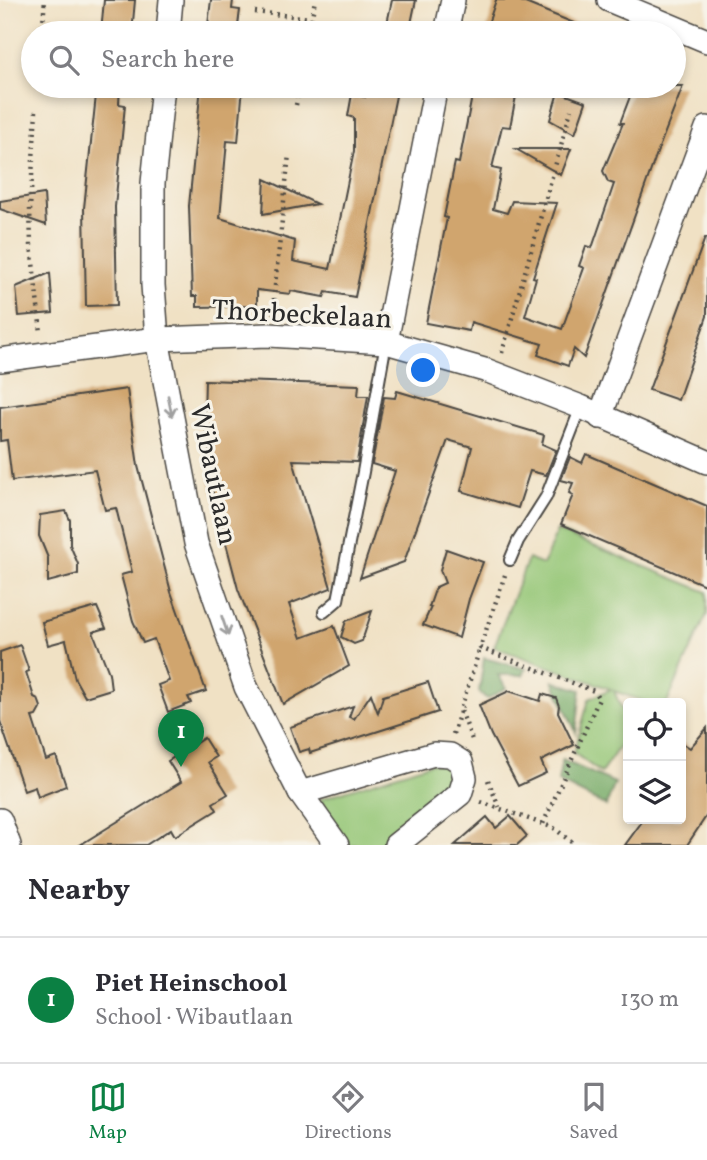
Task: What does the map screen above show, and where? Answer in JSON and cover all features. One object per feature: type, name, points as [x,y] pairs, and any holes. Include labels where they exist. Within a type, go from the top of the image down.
[{"type":"street","points":[[169,21],[171,0]]},
{"type":"street","points":[[449,21],[453,0]]},
{"type":"street","points":[[608,0],[659,21]]},
{"type":"street","points":[[686,32],[707,41]]},
{"type":"street","name":"Wibautlaan","points":[[162,98],[153,183],[153,285],[157,339],[197,542],[246,687],[300,793],[337,845]]},
{"type":"street","points":[[386,342],[434,98]]},
{"type":"street","points":[[591,412],[707,128]]},
{"type":"street","name":"Thorbeckelaan","points":[[0,360],[157,339],[276,336],[386,342],[496,374],[707,462]]},
{"type":"street","points":[[300,793],[434,754],[454,758],[465,778],[460,794],[396,845]]},
{"type":"street","points":[[0,820],[9,845]]},
{"type":"lane","points":[[324,612],[338,600],[386,342]]},
{"type":"lane","points":[[510,560],[518,541],[547,497],[591,412]]},
{"type":"path","points":[[43,21],[45,0]]},
{"type":"path","points":[[311,21],[315,0]]},
{"type":"path","points":[[255,12],[312,18]]},
{"type":"path","points":[[296,105],[297,98]]},
{"type":"path","points":[[496,374],[571,110]]},
{"type":"path","points":[[36,111],[30,208],[43,354]]},
{"type":"path","points":[[276,336],[274,295],[289,154]]},
{"type":"path","points":[[454,758],[480,648],[510,560]]},
{"type":"path","points":[[480,648],[594,691],[599,699],[544,824]]},
{"type":"path","points":[[460,794],[554,828],[575,845]]},
{"type":"green space","points":[[557,531],[707,592],[707,614],[669,698],[634,698],[614,691],[623,712],[623,741],[601,773],[574,753],[589,699],[611,689],[494,647],[528,559],[543,565]]},
{"type":"green space","points":[[484,658],[526,669],[523,675],[498,675],[506,688],[487,699],[479,692]]},
{"type":"green space","points":[[553,681],[581,690],[576,732]]},
{"type":"green space","points":[[562,760],[615,783],[606,806],[558,782]]},
{"type":"green space","points":[[432,763],[448,766],[456,778],[445,796],[383,845],[348,845],[320,799]]},
{"type":"building","points":[[104,0],[135,0],[133,21],[102,21]]},
{"type":"building","points":[[211,0],[233,0],[232,9],[240,10],[239,21],[208,21]]},
{"type":"building","points":[[392,0],[416,0],[412,21],[388,21]]},
{"type":"building","points":[[496,0],[518,0],[569,21],[489,21]]},
{"type":"building","points":[[96,98],[119,98],[119,104],[125,105],[115,207],[117,305],[86,306],[84,208]]},
{"type":"building","points":[[200,98],[242,98],[238,142],[227,141],[220,218],[295,241],[293,261],[330,269],[354,151],[354,118],[348,116],[351,98],[396,98],[355,297],[326,292],[324,297],[291,291],[290,294],[257,290],[257,306],[197,307],[197,296],[192,296],[189,206]]},
{"type":"building","points":[[472,98],[516,98],[510,127],[502,126],[492,168],[501,170],[493,209],[507,213],[512,201],[557,203],[533,277],[536,278],[525,316],[562,329],[584,268],[579,266],[586,246],[592,248],[614,184],[608,182],[603,171],[623,123],[620,123],[629,98],[678,98],[584,358],[574,349],[568,366],[538,355],[542,344],[471,322],[469,331],[426,323],[455,162],[459,163]]},
{"type":"building","points":[[556,98],[575,98],[586,102],[575,134],[550,120]]},
{"type":"building","points":[[516,149],[571,149],[561,175]]},
{"type":"building","points":[[265,179],[317,204],[263,214]]},
{"type":"building","points":[[44,194],[46,225],[0,209],[0,201]]},
{"type":"building","points":[[705,238],[707,316],[678,400],[649,390]]},
{"type":"building","points":[[50,273],[53,313],[19,316],[16,287]]},
{"type":"building","points":[[205,380],[359,385],[358,396],[368,396],[357,462],[293,460],[331,588],[289,604],[301,638],[334,626],[349,666],[283,704],[238,589],[210,482],[210,478],[214,477],[204,416]]},
{"type":"building","points":[[127,389],[138,466],[171,592],[206,691],[188,697],[191,703],[168,712],[158,685],[169,681],[154,639],[143,643],[133,621],[121,575],[132,572],[116,508],[105,510],[95,470],[12,481],[7,440],[0,441],[0,407]]},
{"type":"building","points":[[397,391],[544,435],[542,444],[556,450],[546,475],[530,471],[518,508],[461,491],[472,447],[448,440],[404,562],[360,578],[395,471],[372,464],[384,397],[395,398]]},
{"type":"building","points":[[586,454],[707,506],[707,586],[561,524],[573,495],[569,493],[573,483],[561,480],[570,457],[582,463]]},
{"type":"building","points":[[66,511],[70,520],[70,545],[78,564],[78,574],[48,582],[48,558],[39,536],[40,515]]},
{"type":"building","points":[[446,549],[483,562],[469,599],[459,638],[423,625],[436,587],[445,583],[440,570]]},
{"type":"building","points":[[97,607],[106,628],[93,632],[109,673],[111,689],[85,697],[75,679],[66,640],[48,645],[42,622]]},
{"type":"building","points":[[372,611],[362,641],[354,644],[341,637],[346,621]]},
{"type":"building","points":[[20,645],[34,697],[38,699],[41,707],[36,716],[32,717],[46,760],[56,756],[66,786],[38,797],[35,787],[24,791],[0,721],[0,652]]},
{"type":"building","points":[[428,682],[438,712],[310,753],[309,749],[299,752],[290,727],[353,706],[349,717],[354,719],[371,694],[378,713],[383,696]]},
{"type":"building","points":[[509,691],[540,701],[542,694],[556,698],[558,712],[574,745],[541,761],[546,773],[518,786],[491,735],[479,705]]},
{"type":"building","points":[[707,728],[707,815],[687,845],[625,845],[640,824],[686,824],[686,745],[690,748]]},
{"type":"building","points":[[204,738],[216,757],[208,762],[228,794],[213,803],[217,810],[175,836],[171,829],[146,845],[80,845],[181,782],[168,761]]},
{"type":"building","points":[[510,816],[527,836],[517,845],[455,845],[487,817],[496,828]]},
{"type":"place","name":"Piet Heinschool","points":[[181,767]]}]
